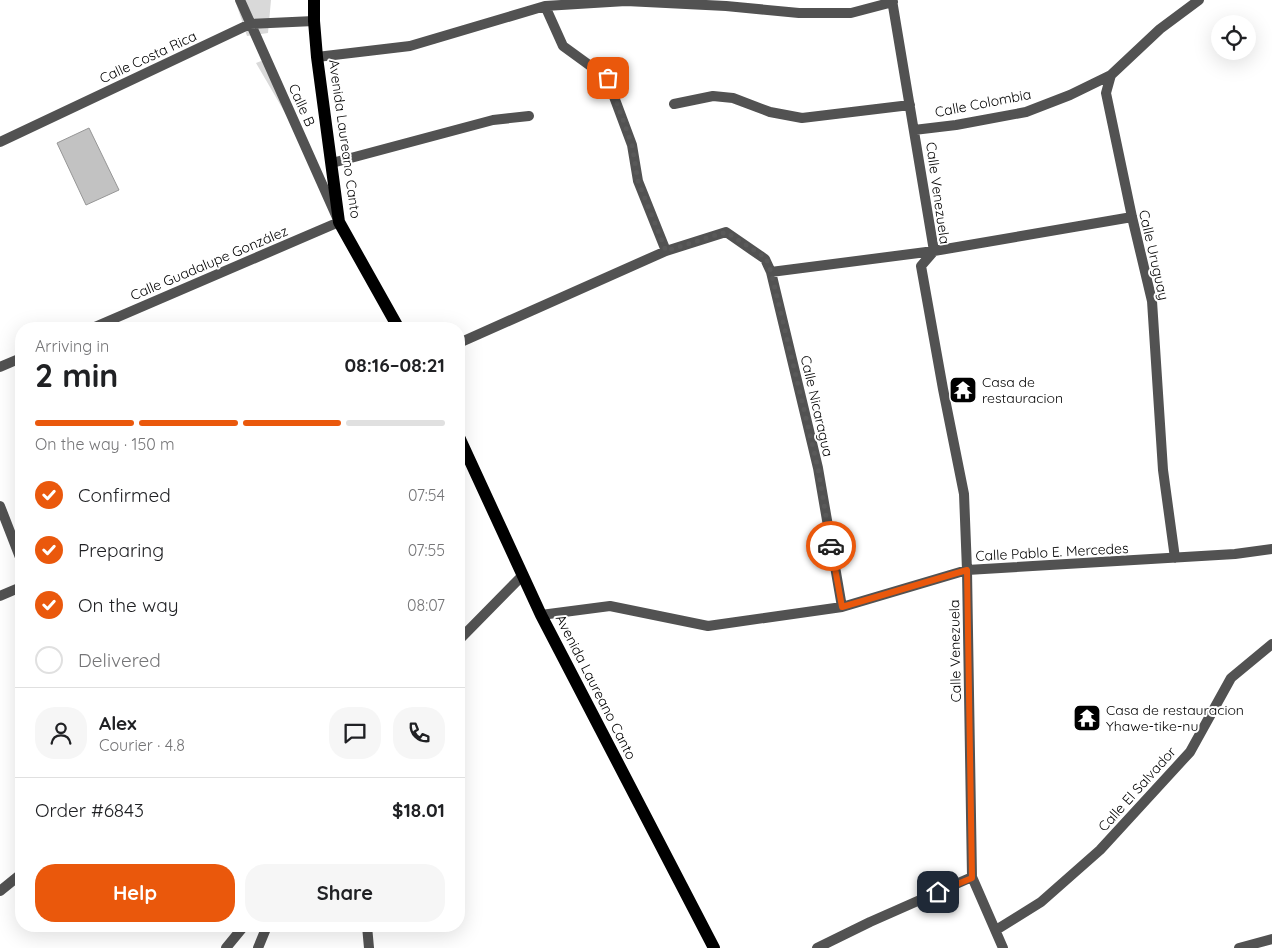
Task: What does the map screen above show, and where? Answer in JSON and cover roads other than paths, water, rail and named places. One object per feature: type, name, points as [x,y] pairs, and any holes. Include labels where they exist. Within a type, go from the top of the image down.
[{"type":"main road","name":"Avenida Laureano Canto","points":[[314,0],[317,56],[339,222],[395,322]]},
{"type":"main road","name":"Avenida Laureano Canto","points":[[465,450],[541,615],[714,948]]},
{"type":"street","name":"Calle B","points":[[240,0],[339,222]]},
{"type":"street","points":[[1111,75],[1160,29],[1199,0]]},
{"type":"street","points":[[317,56],[410,46],[545,6],[626,1],[726,6],[799,14],[851,14],[893,1]]},
{"type":"street","name":"Calle Venezuela","points":[[893,1],[934,251],[922,266],[942,389],[964,494],[972,878],[1003,948]]},
{"type":"street","points":[[545,6],[563,46],[608,78],[632,145],[638,181],[666,251]]},
{"type":"street","name":"Calle Costa Rica","points":[[0,142],[250,24],[314,21]]},
{"type":"street","name":"Calle Colombia","points":[[914,130],[956,125],[1026,112],[1070,95],[1111,75]]},
{"type":"street","name":"Calle Uruguay","points":[[1111,75],[1106,93],[1152,301],[1163,470],[1175,558]]},
{"type":"street","points":[[674,104],[713,96],[733,98],[770,112],[802,118],[910,105]]},
{"type":"street","points":[[332,163],[485,122],[529,116]]},
{"type":"street","points":[[465,340],[666,251],[726,232],[766,258],[771,272],[934,251],[1132,217]]},
{"type":"street","name":"Calle Guadalupe González","points":[[106,322],[339,222]]},
{"type":"street","name":"Calle Nicaragua","points":[[771,272],[818,468],[842,607]]},
{"type":"street","points":[[0,368],[15,361]]},
{"type":"street","points":[[0,506],[15,545]]},
{"type":"street","name":"Calle Pablo E. Mercedes","points":[[541,615],[610,606],[708,626],[842,607],[967,570],[1235,554],[1272,549]]},
{"type":"street","points":[[465,634],[523,575]]},
{"type":"street","points":[[0,596],[15,590]]},
{"type":"street","name":"Calle El Salvador","points":[[996,930],[1041,902],[1100,850],[1190,752],[1231,678],[1272,644]]},
{"type":"street","points":[[817,948],[870,922],[972,878]]},
{"type":"street","points":[[0,892],[15,879]]},
{"type":"street","points":[[226,948],[239,932]]},
{"type":"street","points":[[258,948],[265,932]]},
{"type":"street","points":[[368,932],[369,948]]},
{"type":"street","points":[[1239,948],[1272,939]]},
{"type":"place","name":"Casa de restauracion","points":[[963,390]]},
{"type":"place","name":"Casa de restauracion Yhawe-tike-nu","points":[[1087,718]]}]
